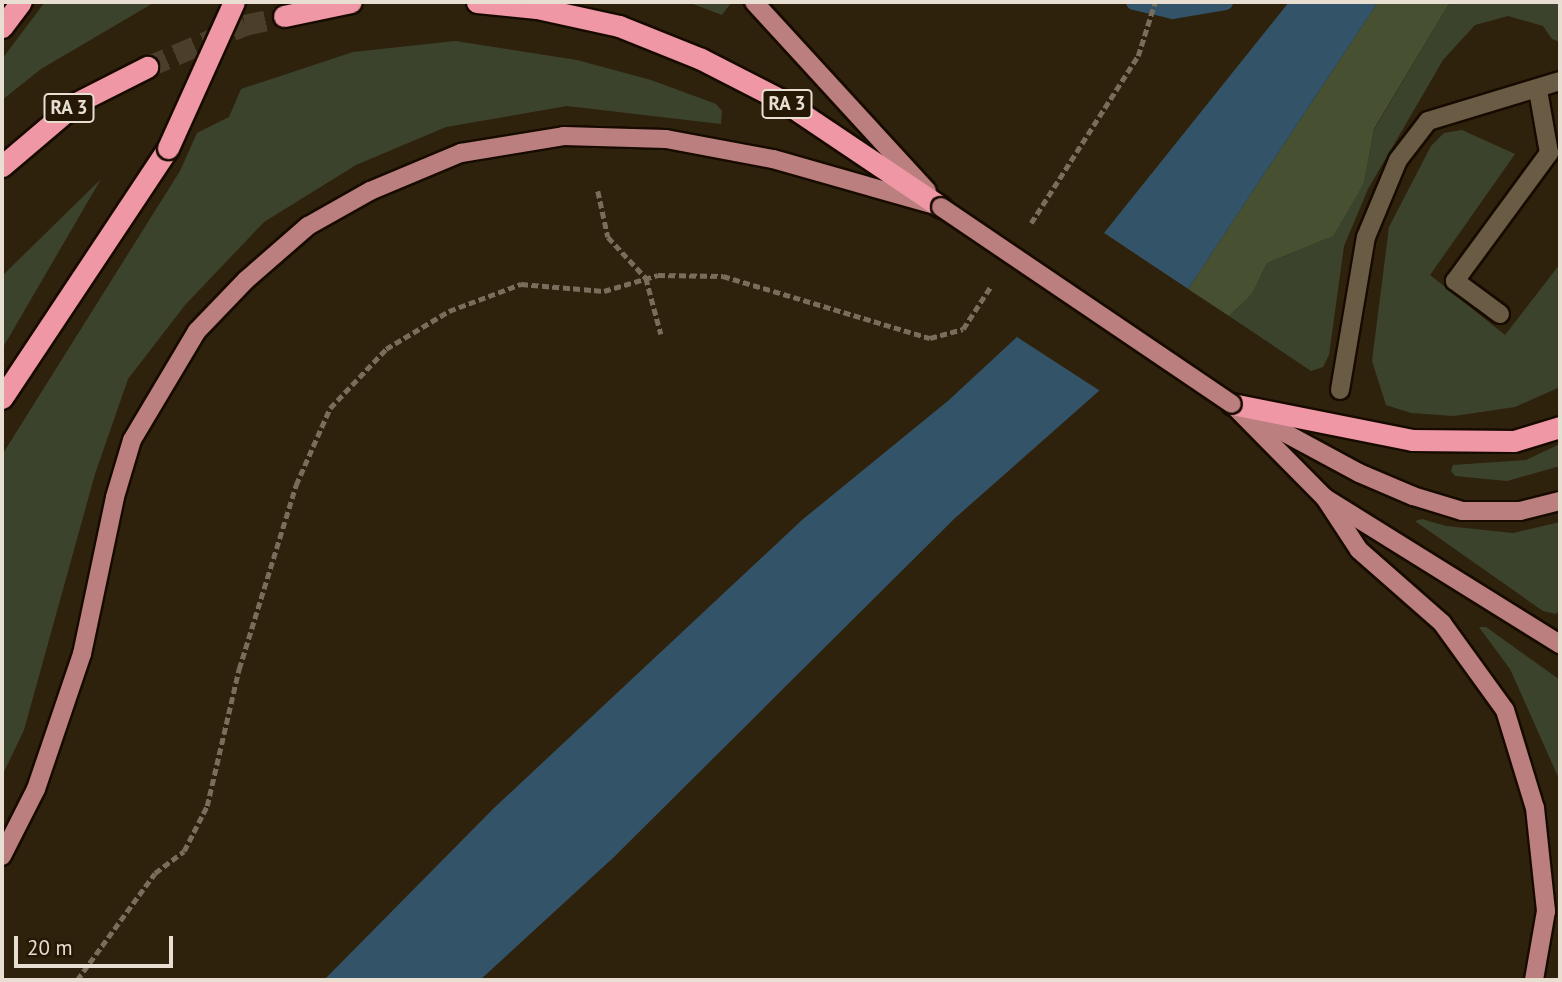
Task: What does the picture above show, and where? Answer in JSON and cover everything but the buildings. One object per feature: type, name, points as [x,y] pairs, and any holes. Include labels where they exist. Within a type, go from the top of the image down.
[{"type":"highway","points":[[2,27],[21,2]]},
{"type":"highway","points":[[2,398],[168,148],[234,2]]},
{"type":"highway","points":[[284,16],[351,2]]},
{"type":"highway","name":"RA 3","points":[[477,2],[537,8],[619,26],[701,59],[783,101],[941,207]]},
{"type":"highway","name":"RA 3","points":[[2,166],[76,103],[147,66]]},
{"type":"highway","points":[[1231,404],[1412,440],[1514,441],[1560,426]]},
{"type":"main road","points":[[754,2],[941,207],[1231,404],[1359,473],[1413,496],[1462,510],[1520,511],[1560,501]]},
{"type":"main road","points":[[2,856],[36,789],[82,654],[115,496],[132,440],[197,331],[308,226],[370,191],[461,153],[564,136],[666,139],[773,159],[941,207]]},
{"type":"main road","points":[[1231,404],[1325,498],[1359,550],[1442,623],[1505,710],[1537,820],[1546,911],[1534,980]]},
{"type":"main road","points":[[1325,498],[1560,644]]},
{"type":"lane","points":[[1340,390],[1366,237],[1398,160],[1428,121],[1498,98],[1538,90],[1560,80]]},
{"type":"lane","points":[[1500,314],[1455,281],[1549,153],[1538,90]]},
{"type":"path","points":[[1028,227],[1138,57],[1155,2]]},
{"type":"path","points":[[598,191],[608,237],[646,278],[661,334]]},
{"type":"path","points":[[77,980],[155,873],[184,851],[207,806],[239,669],[296,485],[330,408],[386,349],[449,311],[521,284],[604,292],[646,278],[723,276],[930,338],[963,329],[992,284]]},
{"type":"green space","points":[[45,2],[155,2],[41,69],[2,100],[2,59]]},
{"type":"green space","points":[[688,2],[730,2],[731,3],[722,15]]},
{"type":"green space","points":[[1378,2],[1450,2],[1374,129],[1364,183],[1333,236],[1267,263],[1252,294],[1229,316],[1188,289]]},
{"type":"green space","points":[[1450,2],[1560,2],[1560,42],[1552,39],[1543,26],[1508,16],[1475,25],[1443,60],[1368,189],[1344,246],[1329,355],[1323,367],[1311,371],[1229,316],[1252,294],[1267,263],[1328,238],[1364,183],[1374,130]]},
{"type":"green space","points":[[455,41],[577,60],[651,80],[716,104],[722,111],[721,124],[567,106],[446,127],[356,165],[264,222],[185,305],[128,379],[95,474],[24,730],[2,776],[2,455],[180,171],[197,133],[229,117],[241,89],[353,52]]},
{"type":"green space","points":[[1462,130],[1515,154],[1430,275],[1505,335],[1560,264],[1560,387],[1515,407],[1454,416],[1411,413],[1386,405],[1372,361],[1389,227],[1431,146],[1444,133]]},
{"type":"green space","points":[[101,179],[2,349],[2,276]]},
{"type":"green space","points":[[1560,444],[1560,466],[1507,481],[1455,476],[1451,471],[1453,465],[1526,460]]},
{"type":"green space","points":[[1422,519],[1446,526],[1513,533],[1560,522],[1560,609],[1556,614],[1543,611],[1415,521]]},
{"type":"green space","points":[[1479,627],[1486,627],[1560,680],[1560,781],[1510,669]]},
{"type":"water","points":[[1289,2],[1378,2],[1188,289],[1104,233]]},
{"type":"water","points":[[1018,336],[1100,390],[954,519],[614,857],[480,980],[324,980],[493,809],[802,520],[949,400]]},
{"type":"pier","points":[[1101,231],[1147,262],[1191,291],[1145,265]]},
{"type":"pier","points":[[1020,333],[1102,386],[1099,391],[1017,337]]},
{"type":"waterway","points":[[1134,2],[1172,11],[1225,2]]},
{"type":"tunnel","points":[[147,67],[245,25],[284,16]]}]
